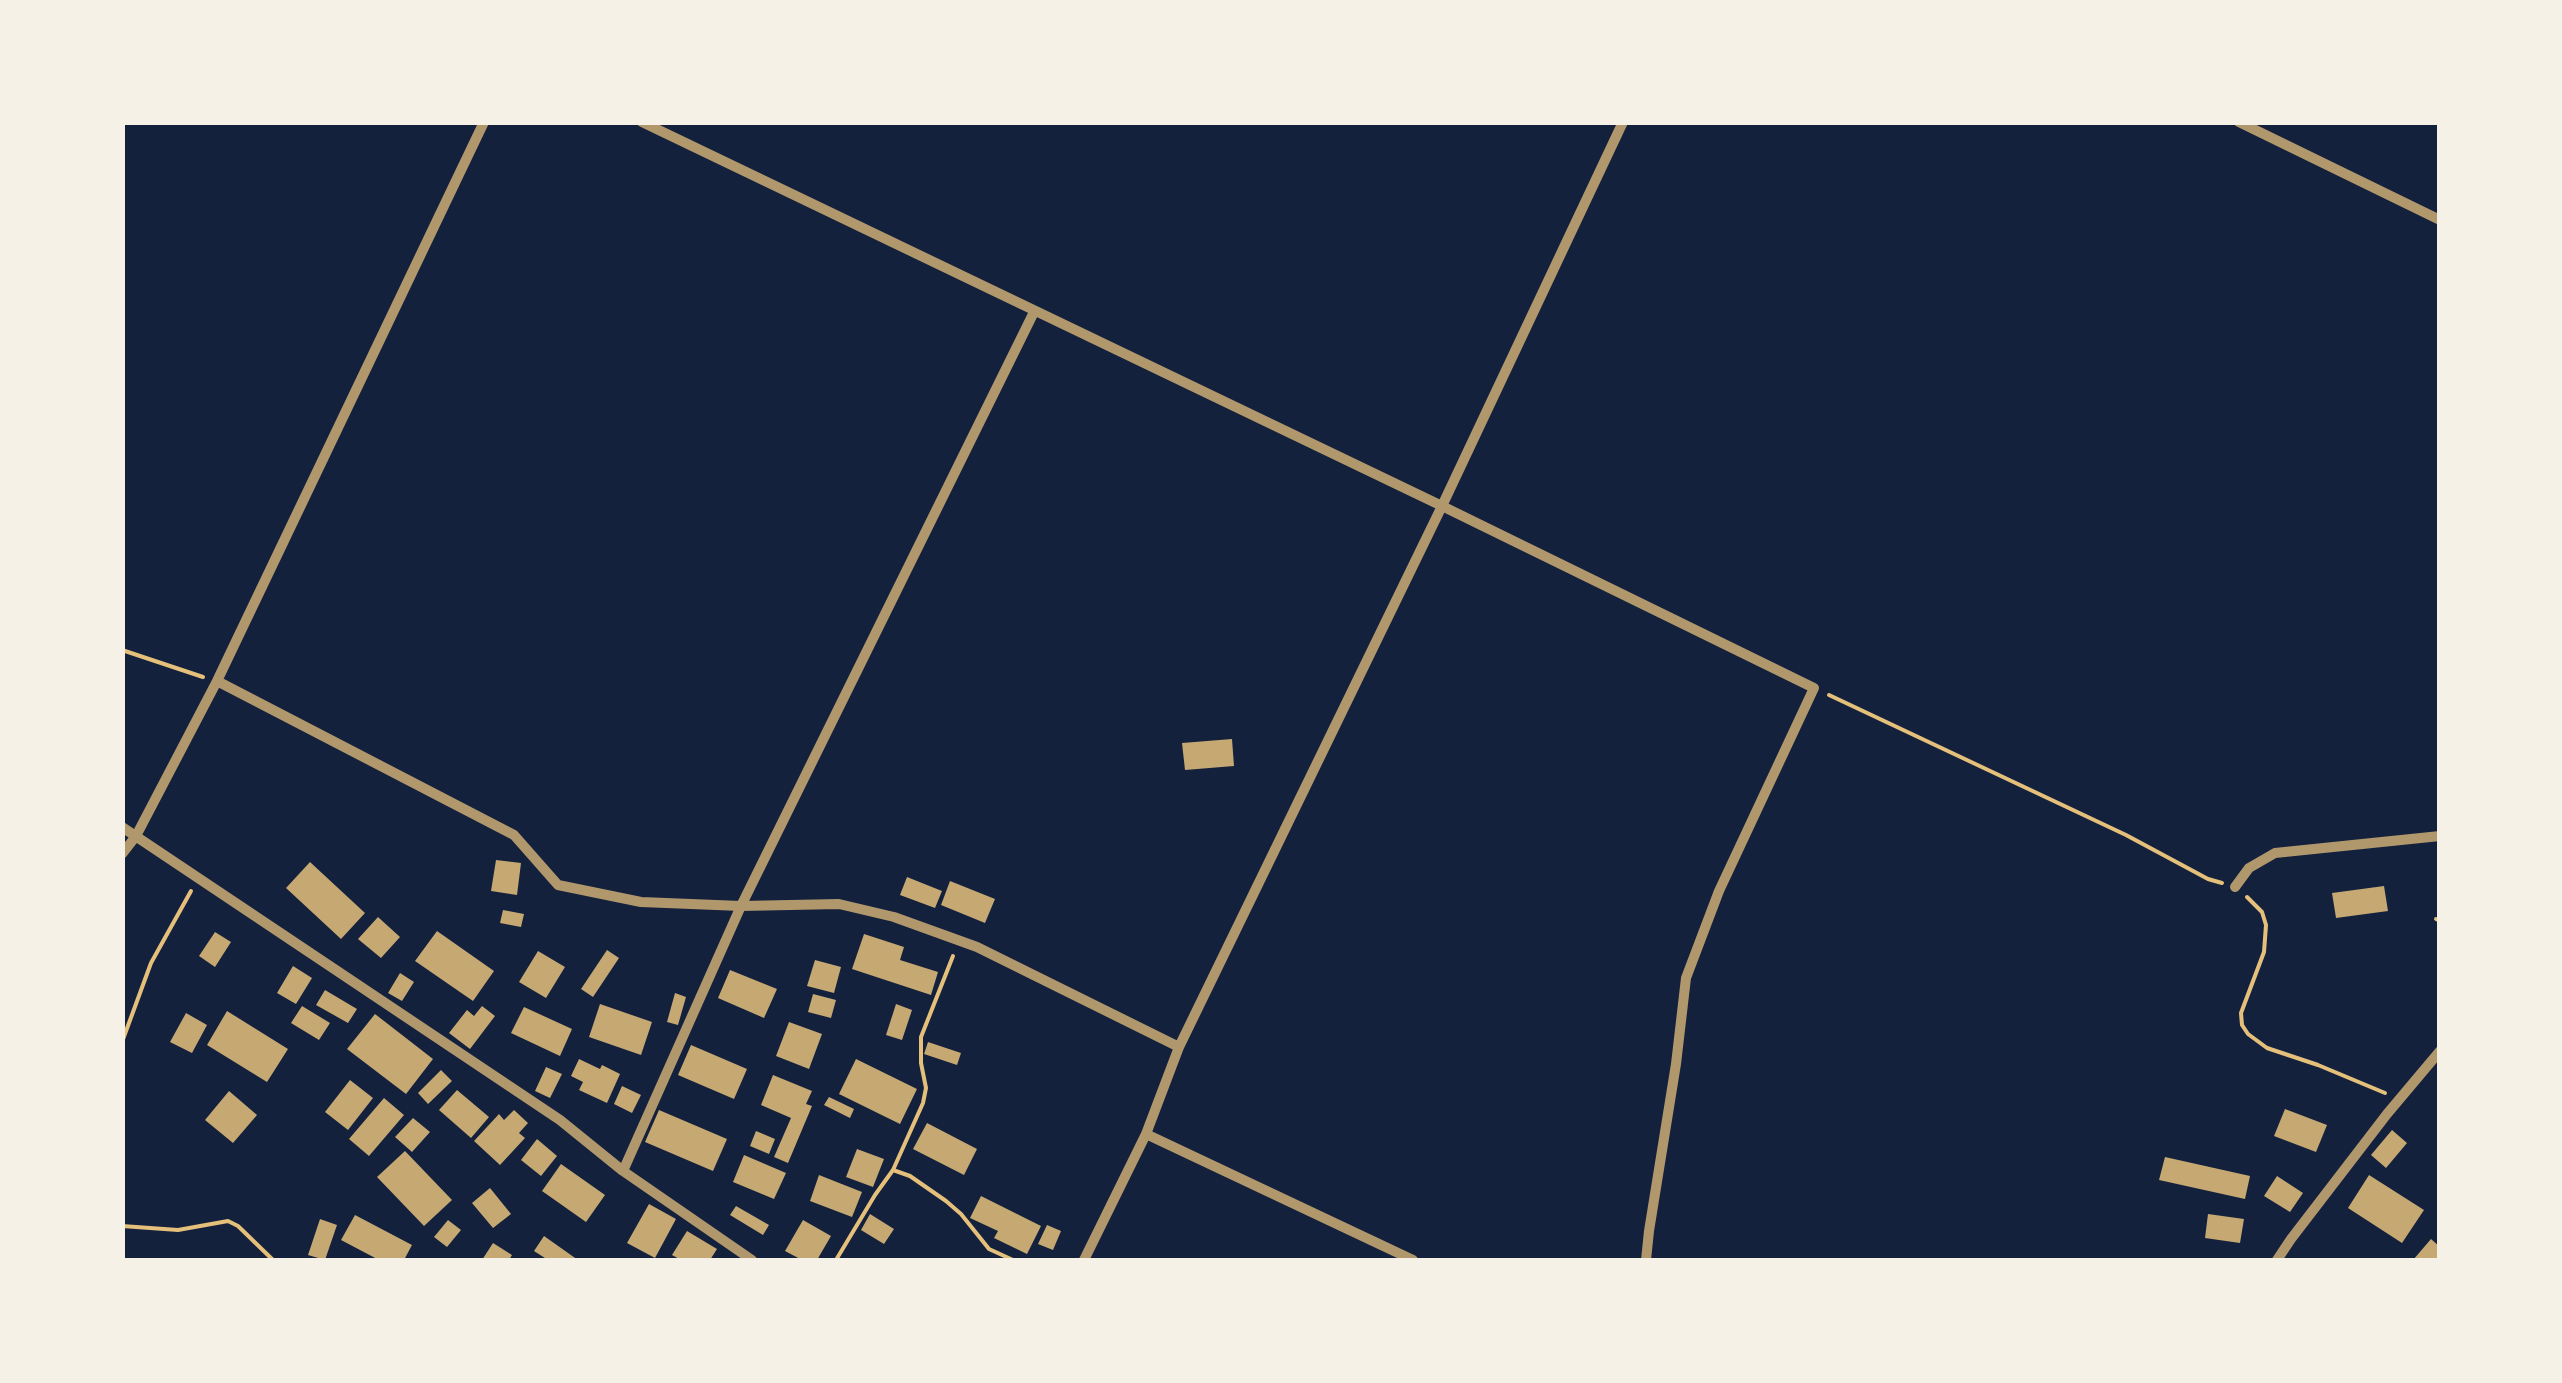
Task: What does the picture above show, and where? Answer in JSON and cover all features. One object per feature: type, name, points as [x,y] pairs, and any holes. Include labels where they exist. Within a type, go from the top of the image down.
[{"type":"street","points":[[122,854],[136,836],[217,681],[484,122]]},
{"type":"street","points":[[642,122],[1814,688],[1719,891],[1686,978],[1646,1260]]},
{"type":"street","points":[[1084,1260],[1146,1134],[1179,1047],[1623,122]]},
{"type":"street","points":[[2239,122],[2440,220]]},
{"type":"street","points":[[623,1171],[741,906],[1034,312]]},
{"type":"street","points":[[217,681],[514,835],[558,885],[641,902],[839,904],[894,917],[978,948],[1179,1047]]},
{"type":"street","points":[[122,828],[560,1120],[623,1171],[752,1260]]},
{"type":"street","points":[[2234,887],[2249,868],[2275,853],[2440,836]]},
{"type":"street","points":[[2277,1260],[2440,1052]]},
{"type":"street","points":[[1146,1134],[1414,1260]]},
{"type":"path","points":[[122,650],[217,681]]},
{"type":"path","points":[[1814,688],[2126,835],[2208,879],[2234,887],[2252,900],[2266,924],[2264,952],[2241,1013],[2242,1026],[2248,1034],[2267,1048],[2399,1100]]},
{"type":"path","points":[[122,1042],[151,963],[198,878]]},
{"type":"path","points":[[836,1260],[893,1170],[923,1103],[926,1088],[921,1037],[959,941]]},
{"type":"path","points":[[893,1170],[910,1176],[946,1201],[989,1249],[1012,1260]]},
{"type":"path","points":[[122,1226],[178,1230],[228,1221],[273,1260]]},
{"type":"building","points":[[1232,739],[1234,766],[1185,770],[1182,743]]},
{"type":"building","points":[[496,860],[521,863],[517,895],[491,891]]},
{"type":"building","points":[[310,862],[365,913],[341,939],[286,888]]},
{"type":"building","points":[[907,877],[942,891],[935,908],[900,895]]},
{"type":"building","points":[[950,881],[995,899],[985,923],[941,905]]},
{"type":"building","points":[[2384,886],[2388,911],[2336,918],[2332,893]]},
{"type":"building","points":[[503,910],[524,914],[521,927],[500,923]]},
{"type":"building","points":[[378,917],[400,937],[381,958],[358,939]]},
{"type":"building","points":[[437,931],[494,971],[473,1001],[415,961]]},
{"type":"building","points":[[215,932],[231,942],[215,967],[199,956]]},
{"type":"building","points":[[864,934],[904,947],[900,960],[938,972],[931,995],[852,969]]},
{"type":"building","points":[[607,950],[619,958],[593,997],[581,989]]},
{"type":"building","points":[[538,951],[565,967],[546,998],[519,982]]},
{"type":"building","points":[[815,960],[841,967],[834,993],[807,986]]},
{"type":"building","points":[[293,966],[312,978],[296,1004],[277,993]]},
{"type":"building","points":[[730,970],[777,989],[764,1018],[718,998]]},
{"type":"building","points":[[400,973],[414,982],[402,1001],[388,993]]},
{"type":"building","points":[[325,990],[357,1009],[348,1023],[316,1005]]},
{"type":"building","points":[[675,993],[686,997],[678,1025],[667,1022]]},
{"type":"building","points":[[813,994],[836,1000],[831,1018],[808,1012]]},
{"type":"building","points":[[600,1004],[652,1022],[641,1055],[589,1037]]},
{"type":"building","points":[[896,1004],[912,1010],[902,1040],[886,1035]]},
{"type":"building","points":[[302,1006],[330,1023],[319,1040],[291,1023]]},
{"type":"building","points":[[482,1006],[495,1016],[470,1049],[449,1033],[467,1010],[474,1016]]},
{"type":"building","points":[[524,1007],[572,1029],[560,1056],[511,1033]]},
{"type":"building","points":[[227,1011],[288,1049],[267,1082],[207,1045]]},
{"type":"building","points":[[186,1013],[207,1025],[192,1053],[170,1042]]},
{"type":"building","points":[[375,1014],[433,1059],[406,1094],[347,1049]]},
{"type":"building","points":[[789,1022],[822,1034],[809,1069],[776,1056]]},
{"type":"building","points":[[928,1042],[961,1053],[957,1065],[924,1054]]},
{"type":"building","points":[[691,1045],[747,1069],[734,1099],[678,1075]]},
{"type":"building","points":[[579,1059],[620,1074],[607,1103],[579,1090],[583,1082],[571,1076]]},
{"type":"building","points":[[856,1059],[917,1089],[900,1124],[839,1094]]},
{"type":"building","points":[[546,1067],[562,1074],[550,1098],[535,1091]]},
{"type":"building","points":[[441,1070],[452,1081],[428,1104],[418,1093]]},
{"type":"building","points":[[773,1075],[812,1091],[806,1104],[812,1106],[788,1163],[774,1157],[791,1118],[761,1105]]},
{"type":"building","points":[[350,1080],[373,1098],[348,1130],[325,1112]]},
{"type":"building","points":[[622,1086],[641,1095],[632,1113],[614,1104]]},
{"type":"building","points":[[457,1090],[489,1117],[471,1138],[439,1110]]},
{"type":"building","points":[[229,1091],[257,1115],[233,1143],[205,1120]]},
{"type":"building","points":[[829,1097],[854,1109],[850,1118],[824,1105]]},
{"type":"building","points":[[384,1098],[404,1115],[369,1156],[349,1139]]},
{"type":"building","points":[[2285,1109],[2327,1125],[2316,1152],[2274,1136]]},
{"type":"building","points":[[514,1110],[528,1123],[519,1133],[525,1138],[500,1165],[474,1141],[499,1114],[504,1120]]},
{"type":"building","points":[[659,1110],[727,1139],[713,1171],[645,1142]]},
{"type":"building","points":[[413,1118],[430,1132],[412,1152],[395,1137]]},
{"type":"building","points":[[927,1123],[977,1149],[964,1175],[913,1149]]},
{"type":"building","points":[[2392,1130],[2407,1143],[2386,1168],[2371,1155]]},
{"type":"building","points":[[756,1131],[775,1139],[769,1154],[750,1146]]},
{"type":"building","points":[[537,1139],[557,1156],[541,1176],[521,1160]]},
{"type":"building","points":[[857,1149],[884,1159],[873,1187],[846,1177]]},
{"type":"building","points":[[405,1151],[452,1200],[424,1226],[377,1177]]},
{"type":"building","points":[[744,1155],[786,1173],[774,1199],[733,1182]]},
{"type":"building","points":[[2165,1157],[2250,1176],[2245,1199],[2159,1180]]},
{"type":"building","points":[[561,1164],[605,1195],[586,1222],[542,1191]]},
{"type":"building","points":[[819,1175],[862,1192],[852,1217],[810,1201]]},
{"type":"building","points":[[2369,1175],[2424,1210],[2402,1243],[2348,1208]]},
{"type":"building","points":[[2277,1176],[2303,1193],[2290,1212],[2264,1196]]},
{"type":"building","points":[[490,1188],[511,1214],[493,1228],[472,1203]]},
{"type":"building","points":[[981,1196],[1041,1226],[1027,1254],[994,1238],[998,1231],[970,1218]]},
{"type":"building","points":[[649,1204],[676,1219],[655,1258],[627,1243]]},
{"type":"building","points":[[736,1206],[769,1225],[763,1235],[730,1215]]},
{"type":"building","points":[[870,1214],[894,1229],[884,1244],[861,1230]]},
{"type":"building","points":[[2208,1214],[2244,1219],[2240,1243],[2205,1238]]},
{"type":"building","points":[[355,1215],[412,1245],[404,1260],[379,1260],[341,1240]]},
{"type":"building","points":[[320,1219],[337,1225],[325,1260],[308,1255]]},
{"type":"building","points":[[448,1220],[461,1230],[447,1247],[434,1237]]},
{"type":"building","points":[[803,1220],[831,1236],[817,1260],[802,1260],[785,1251]]},
{"type":"building","points":[[1047,1225],[1061,1231],[1053,1250],[1038,1244]]},
{"type":"building","points":[[687,1231],[717,1249],[710,1260],[681,1260],[672,1255]]},
{"type":"building","points":[[544,1236],[578,1260],[548,1260],[534,1251]]},
{"type":"building","points":[[2431,1239],[2440,1247],[2440,1260],[2413,1260]]},
{"type":"building","points":[[493,1243],[512,1255],[509,1260],[482,1260]]}]
